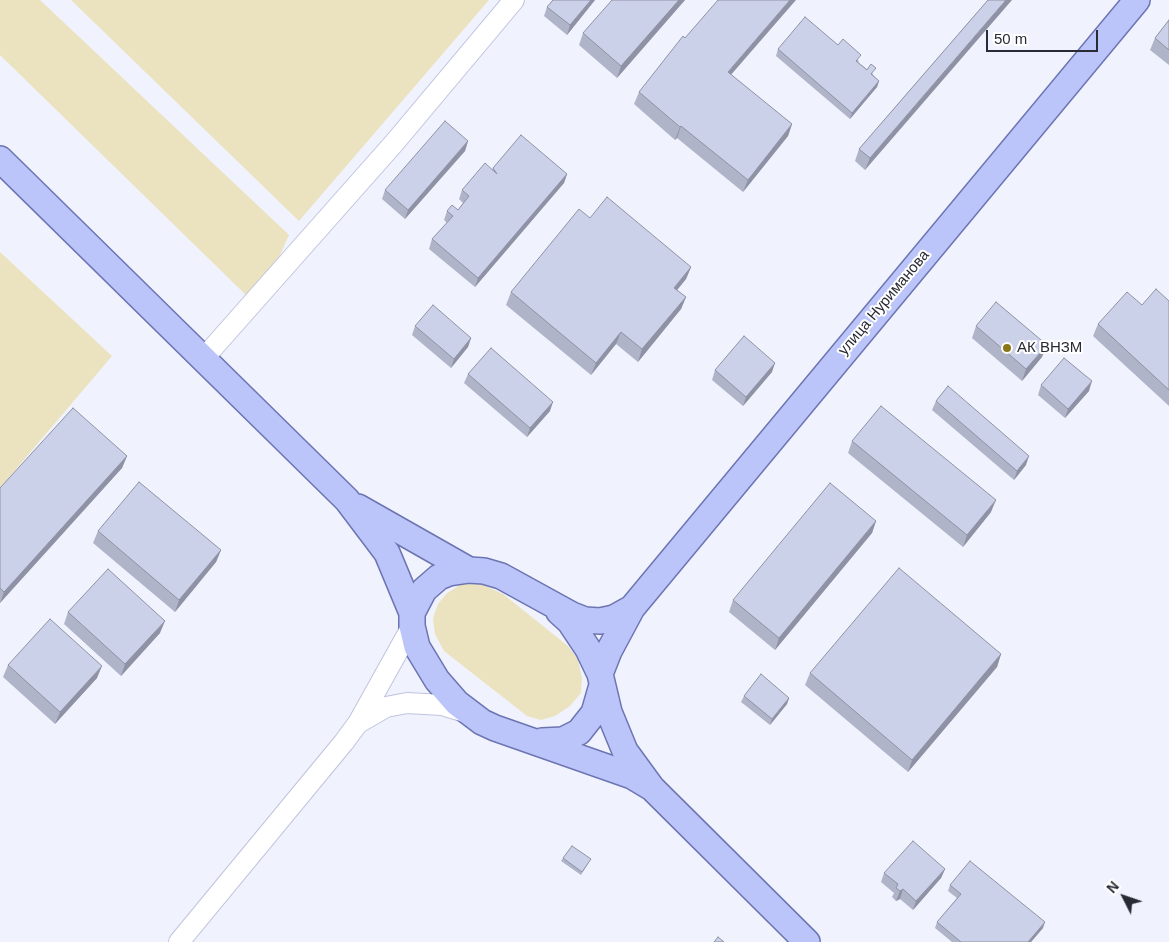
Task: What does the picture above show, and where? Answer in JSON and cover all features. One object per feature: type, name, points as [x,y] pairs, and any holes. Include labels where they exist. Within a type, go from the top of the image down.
[{"type":"main road","name":"улица Нуриманова","points":[[632,608],[1137,0]]},
{"type":"main road","points":[[0,159],[347,500],[387,553],[412,620],[413,636],[422,658],[446,690],[470,713],[495,728],[632,776],[652,788]]},
{"type":"main road","points":[[347,500],[469,570]]},
{"type":"main road","points":[[412,620],[418,598],[430,584],[449,573],[469,570],[484,571],[501,576],[572,615],[600,621],[614,618],[632,608]]},
{"type":"main road","points":[[550,603],[570,622],[579,634],[601,680],[610,712],[625,752],[652,788],[808,942]]},
{"type":"main road","points":[[525,738],[551,741],[563,740],[579,732],[594,713],[601,680],[613,643],[632,608]]},
{"type":"street","points":[[203,359],[395,142],[514,0]]},
{"type":"street","points":[[179,942],[358,723],[412,620]]},
{"type":"street","points":[[358,723],[386,707],[407,703],[442,705],[470,713]]},
{"type":"shaded area","points":[[0,0],[40,0],[289,235],[275,266],[250,299],[0,55]]},
{"type":"shaded area","points":[[71,0],[489,0],[299,221]]},
{"type":"shaded area","points":[[0,252],[112,356],[0,488]]},
{"type":"shaded area","points":[[477,582],[503,594],[568,646],[578,660],[582,678],[581,693],[570,706],[555,716],[541,720],[527,716],[444,651],[435,634],[433,618],[438,604],[446,594],[460,585]]},
{"type":"building","points":[[553,0],[591,0],[570,25],[547,7]]},
{"type":"building","points":[[612,0],[679,0],[621,66],[583,33]]},
{"type":"building","points":[[718,0],[790,0],[728,72],[792,124],[748,180],[639,92],[683,36],[685,38]]},
{"type":"building","points":[[988,0],[1006,0],[870,158],[859,149]]},
{"type":"building","points":[[805,17],[838,45],[843,39],[861,55],[856,61],[867,70],[871,64],[876,68],[871,74],[879,81],[852,113],[778,49]]},
{"type":"building","points":[[1169,20],[1169,50],[1155,38]]},
{"type":"building","points":[[445,121],[468,141],[408,210],[385,190]]},
{"type":"building","points":[[521,135],[567,174],[478,278],[432,239],[453,216],[447,211],[452,205],[458,210],[469,196],[462,190],[485,163],[497,174],[493,168]]},
{"type":"building","points":[[607,197],[691,267],[674,288],[686,297],[642,349],[621,332],[596,363],[511,292],[579,209],[590,218]]},
{"type":"building","points":[[1156,289],[1169,301],[1169,390],[1098,324],[1127,292],[1142,305]]},
{"type":"building","points":[[996,302],[1047,345],[1026,369],[976,326]]},
{"type":"building","points":[[433,305],[471,338],[454,359],[415,326]]},
{"type":"building","points":[[744,336],[775,363],[746,397],[715,370]]},
{"type":"building","points":[[491,348],[553,402],[530,428],[468,374]]},
{"type":"building","points":[[1064,358],[1092,381],[1068,409],[1041,385]]},
{"type":"building","points":[[948,386],[1029,456],[1017,471],[936,401]]},
{"type":"building","points":[[881,406],[996,500],[967,535],[852,441]]},
{"type":"building","points":[[73,408],[127,456],[4,592],[0,588],[0,488]]},
{"type":"building","points":[[139,482],[221,550],[179,600],[98,531]]},
{"type":"building","points":[[830,483],[876,521],[779,638],[733,600]]},
{"type":"building","points":[[899,568],[1001,654],[912,760],[810,673]]},
{"type":"building","points":[[108,569],[165,621],[125,664],[68,612]]},
{"type":"building","points":[[50,619],[102,666],[60,712],[8,665]]},
{"type":"building","points":[[761,674],[789,698],[772,719],[744,696]]},
{"type":"building","points":[[913,841],[945,869],[916,901],[903,889],[900,891],[896,888],[898,884],[884,873]]},
{"type":"building","points":[[572,846],[591,859],[582,872],[563,858]]},
{"type":"building","points":[[970,861],[1045,922],[1028,942],[961,942],[937,922],[961,894],[950,885]]},
{"type":"building","points":[[718,937],[724,942],[714,942]]},
{"type":"place","name":"АК ВНЗМ","points":[[1007,348]]}]
